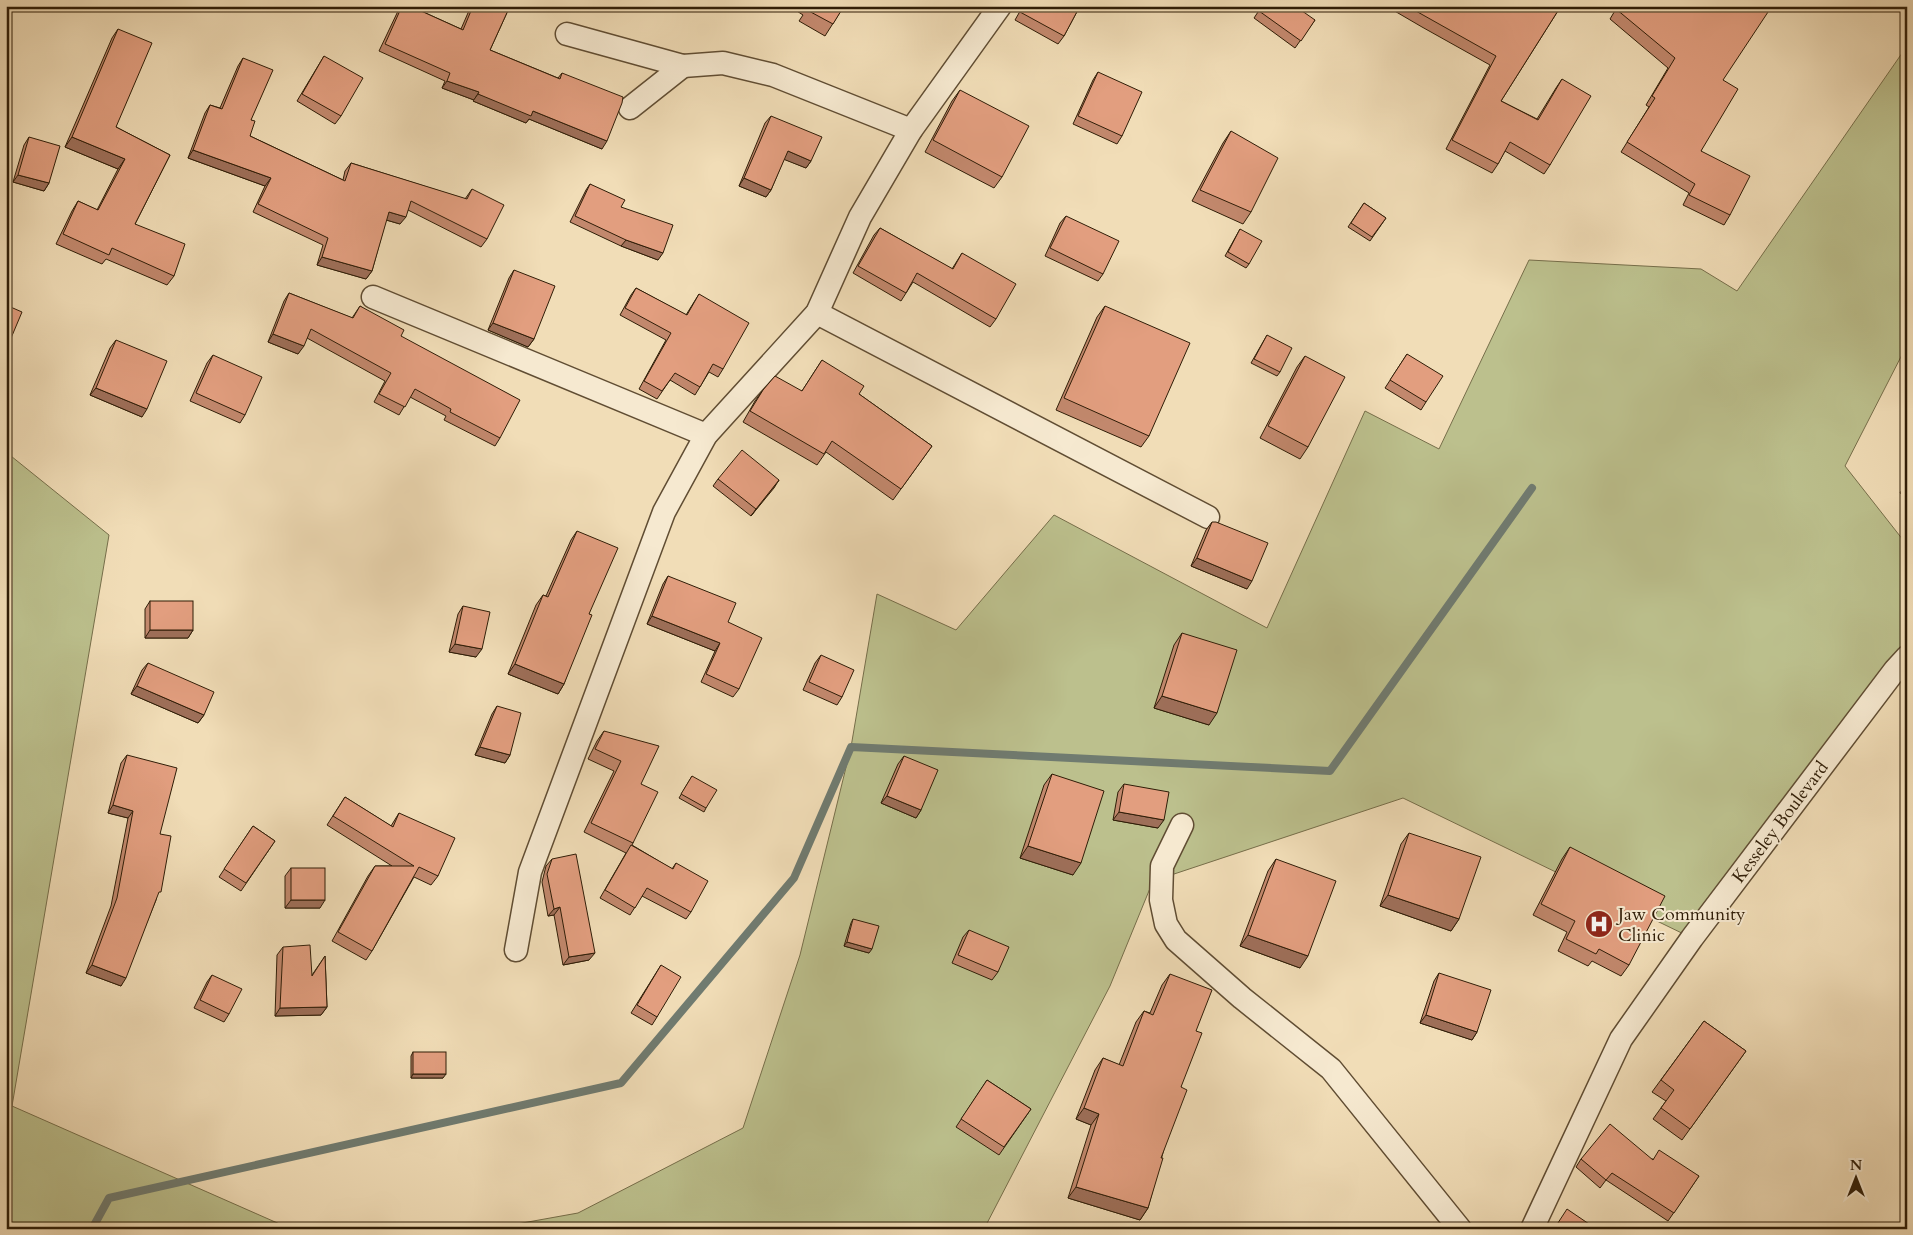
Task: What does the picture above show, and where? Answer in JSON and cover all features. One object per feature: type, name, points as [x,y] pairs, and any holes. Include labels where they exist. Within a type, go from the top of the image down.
[{"type":"street","points":[[516,950],[530,872],[664,512],[706,435],[817,313],[860,217],[910,130],[1000,6]]},
{"type":"street","points":[[567,34],[683,66],[723,63],[773,75],[910,130]]},
{"type":"street","points":[[630,108],[683,66]]},
{"type":"street","points":[[373,297],[706,435]]},
{"type":"street","points":[[817,313],[1208,517]]},
{"type":"street","name":"Kesseley Boulevard","points":[[1532,1229],[1621,1039],[1704,922],[1895,670],[1907,658]]},
{"type":"street","points":[[1182,825],[1162,866],[1161,900],[1166,924],[1176,940],[1242,998],[1331,1069],[1460,1229]]},
{"type":"green space","points":[[1907,46],[1907,345],[1845,466],[1907,545],[1907,652],[1692,938],[1403,798],[1153,881],[1110,986],[984,1229],[489,1229],[578,1213],[743,1128],[800,955],[851,747],[877,594],[956,630],[1054,515],[1267,628],[1365,411],[1439,449],[1529,260],[1701,269],[1737,291]]},
{"type":"green space","points":[[6,452],[109,535],[12,1106],[291,1229],[6,1229]]},
{"type":"building","points":[[402,6],[410,6],[463,30],[473,6],[510,6],[490,50],[560,79],[562,73],[623,97],[607,141],[533,111],[531,116],[478,94],[479,92],[447,81],[450,73],[385,44]]},
{"type":"building","points":[[810,6],[844,6],[833,24],[807,10]]},
{"type":"building","points":[[1024,6],[1080,6],[1064,36],[1020,12]]},
{"type":"building","points":[[1262,6],[1295,6],[1315,20],[1301,41],[1259,11]]},
{"type":"building","points":[[1407,6],[1561,6],[1501,101],[1538,120],[1562,79],[1591,96],[1550,165],[1510,142],[1498,164],[1452,140],[1496,56]]},
{"type":"building","points":[[1619,6],[1772,6],[1723,80],[1738,89],[1701,151],[1750,176],[1730,215],[1689,195],[1695,184],[1627,142],[1655,98],[1652,96],[1675,58],[1616,9]]},
{"type":"building","points":[[118,29],[152,43],[116,127],[170,155],[135,224],[185,244],[174,276],[112,248],[109,255],[63,234],[78,201],[98,210],[125,159],[72,137]]},
{"type":"building","points":[[324,56],[363,78],[341,116],[302,94]]},
{"type":"building","points":[[243,58],[273,70],[251,120],[255,121],[250,136],[345,181],[351,163],[467,199],[472,189],[504,205],[487,239],[411,201],[406,217],[389,212],[372,271],[322,257],[328,238],[258,204],[271,178],[193,150],[210,105],[222,109]]},
{"type":"building","points":[[1098,72],[1142,92],[1122,136],[1078,116]]},
{"type":"building","points":[[960,90],[1029,126],[1002,177],[933,140]]},
{"type":"building","points":[[771,116],[822,137],[811,161],[788,151],[771,190],[744,178]]},
{"type":"building","points":[[1231,131],[1278,158],[1251,212],[1200,190]]},
{"type":"building","points":[[29,137],[60,146],[49,183],[18,175]]},
{"type":"building","points":[[590,184],[625,200],[621,207],[673,225],[663,253],[626,240],[575,216]]},
{"type":"building","points":[[1364,203],[1386,218],[1372,237],[1351,223]]},
{"type":"building","points":[[1066,216],[1119,241],[1103,274],[1050,248]]},
{"type":"building","points":[[880,228],[953,269],[962,253],[1016,284],[996,319],[917,273],[906,293],[858,266]]},
{"type":"building","points":[[1240,229],[1262,241],[1249,264],[1228,252]]},
{"type":"building","points":[[514,270],[555,286],[534,339],[493,323]]},
{"type":"building","points":[[636,288],[687,315],[699,294],[749,323],[723,369],[713,364],[700,387],[675,373],[662,391],[644,381],[671,333],[625,308]]},
{"type":"building","points":[[289,293],[353,318],[360,306],[404,330],[401,336],[520,400],[500,438],[450,412],[451,409],[415,389],[405,407],[379,394],[391,373],[311,329],[304,346],[273,334]]},
{"type":"building","points":[[6,305],[22,312],[6,350]]},
{"type":"building","points":[[1105,306],[1190,343],[1149,436],[1064,398]]},
{"type":"building","points":[[1267,335],[1292,348],[1280,372],[1254,359]]},
{"type":"building","points":[[116,340],[167,361],[147,409],[96,388]]},
{"type":"building","points":[[1407,354],[1443,376],[1426,402],[1390,380]]},
{"type":"building","points":[[213,355],[262,377],[245,415],[196,393]]},
{"type":"building","points":[[1305,356],[1345,377],[1308,447],[1268,426]]},
{"type":"building","points":[[822,360],[864,386],[859,394],[932,446],[901,489],[832,441],[824,454],[750,411],[763,390],[775,376],[802,391]]},
{"type":"building","points":[[742,450],[779,480],[756,509],[718,479]]},
{"type":"building","points":[[1212,522],[1268,543],[1252,581],[1197,558]]},
{"type":"building","points":[[577,531],[618,548],[589,614],[592,615],[564,684],[515,664],[543,595],[548,597]]},
{"type":"building","points":[[668,576],[736,603],[728,622],[762,638],[739,689],[706,674],[720,643],[652,616]]},
{"type":"building","points":[[150,601],[193,601],[193,630],[150,630]]},
{"type":"building","points":[[463,606],[490,612],[482,649],[455,644]]},
{"type":"building","points":[[1182,633],[1237,650],[1217,713],[1162,696]]},
{"type":"building","points":[[821,655],[854,670],[842,697],[809,682]]},
{"type":"building","points":[[148,663],[214,692],[204,715],[137,686]]},
{"type":"building","points":[[497,706],[521,713],[510,755],[480,747]]},
{"type":"building","points":[[604,731],[659,746],[641,784],[658,792],[633,843],[591,823],[621,761],[595,749]]},
{"type":"building","points":[[127,755],[177,768],[160,834],[171,836],[161,892],[159,892],[126,978],[92,965],[117,898],[133,811],[113,805]]},
{"type":"building","points":[[904,756],[938,770],[921,810],[887,796]]},
{"type":"building","points":[[1052,774],[1104,791],[1081,863],[1028,846]]},
{"type":"building","points":[[692,776],[717,790],[706,808],[681,794]]},
{"type":"building","points":[[1124,784],[1169,792],[1164,820],[1119,812]]},
{"type":"building","points":[[345,797],[393,827],[399,813],[455,838],[438,876],[419,867],[372,951],[338,932],[375,866],[414,866],[333,816]]},
{"type":"building","points":[[253,826],[275,841],[246,883],[224,869]]},
{"type":"building","points":[[1409,833],[1481,857],[1459,919],[1388,895]]},
{"type":"building","points":[[631,845],[673,869],[676,863],[708,881],[691,912],[647,888],[635,908],[605,890]]},
{"type":"building","name":"Jaw Community Clinic","points":[[1570,847],[1665,896],[1629,965],[1599,949],[1596,954],[1566,939],[1575,921],[1541,904]]},
{"type":"building","points":[[576,854],[595,953],[569,957],[560,907],[554,909],[547,874],[552,859]]},
{"type":"building","points":[[1276,859],[1336,881],[1308,956],[1248,935]]},
{"type":"building","points":[[291,868],[325,868],[325,900],[291,900]]},
{"type":"building","points":[[853,919],[879,926],[872,949],[847,942]]},
{"type":"building","points":[[969,930],[1009,947],[998,972],[958,955]]},
{"type":"building","points":[[310,945],[312,976],[325,956],[327,1007],[280,1008],[283,947]]},
{"type":"building","points":[[661,965],[681,977],[657,1017],[637,1005]]},
{"type":"building","points":[[1439,973],[1491,990],[1477,1032],[1426,1015]]},
{"type":"building","points":[[1170,974],[1212,990],[1196,1031],[1202,1033],[1181,1087],[1187,1090],[1161,1158],[1163,1158],[1148,1208],[1076,1187],[1099,1114],[1084,1108],[1103,1058],[1123,1066],[1144,1011],[1153,1015]]},
{"type":"building","points":[[212,975],[242,989],[229,1014],[200,1000]]},
{"type":"building","points":[[1704,1021],[1746,1051],[1690,1129],[1661,1108],[1674,1090],[1661,1080]]},
{"type":"building","points":[[413,1052],[446,1052],[446,1074],[413,1074]]},
{"type":"building","points":[[987,1080],[1031,1109],[1004,1147],[961,1119]]},
{"type":"building","points":[[1610,1124],[1653,1160],[1659,1150],[1699,1176],[1674,1213],[1612,1173],[1606,1180],[1581,1159]]},
{"type":"building","points":[[1567,1209],[1592,1226],[1590,1229],[1554,1229]]},
{"type":"waterway","points":[[92,1229],[109,1198],[621,1083],[794,878],[851,747],[1330,771],[1532,488]]},
{"type":"place","name":"Jaw Community Clinic","points":[[1599,924]]}]
